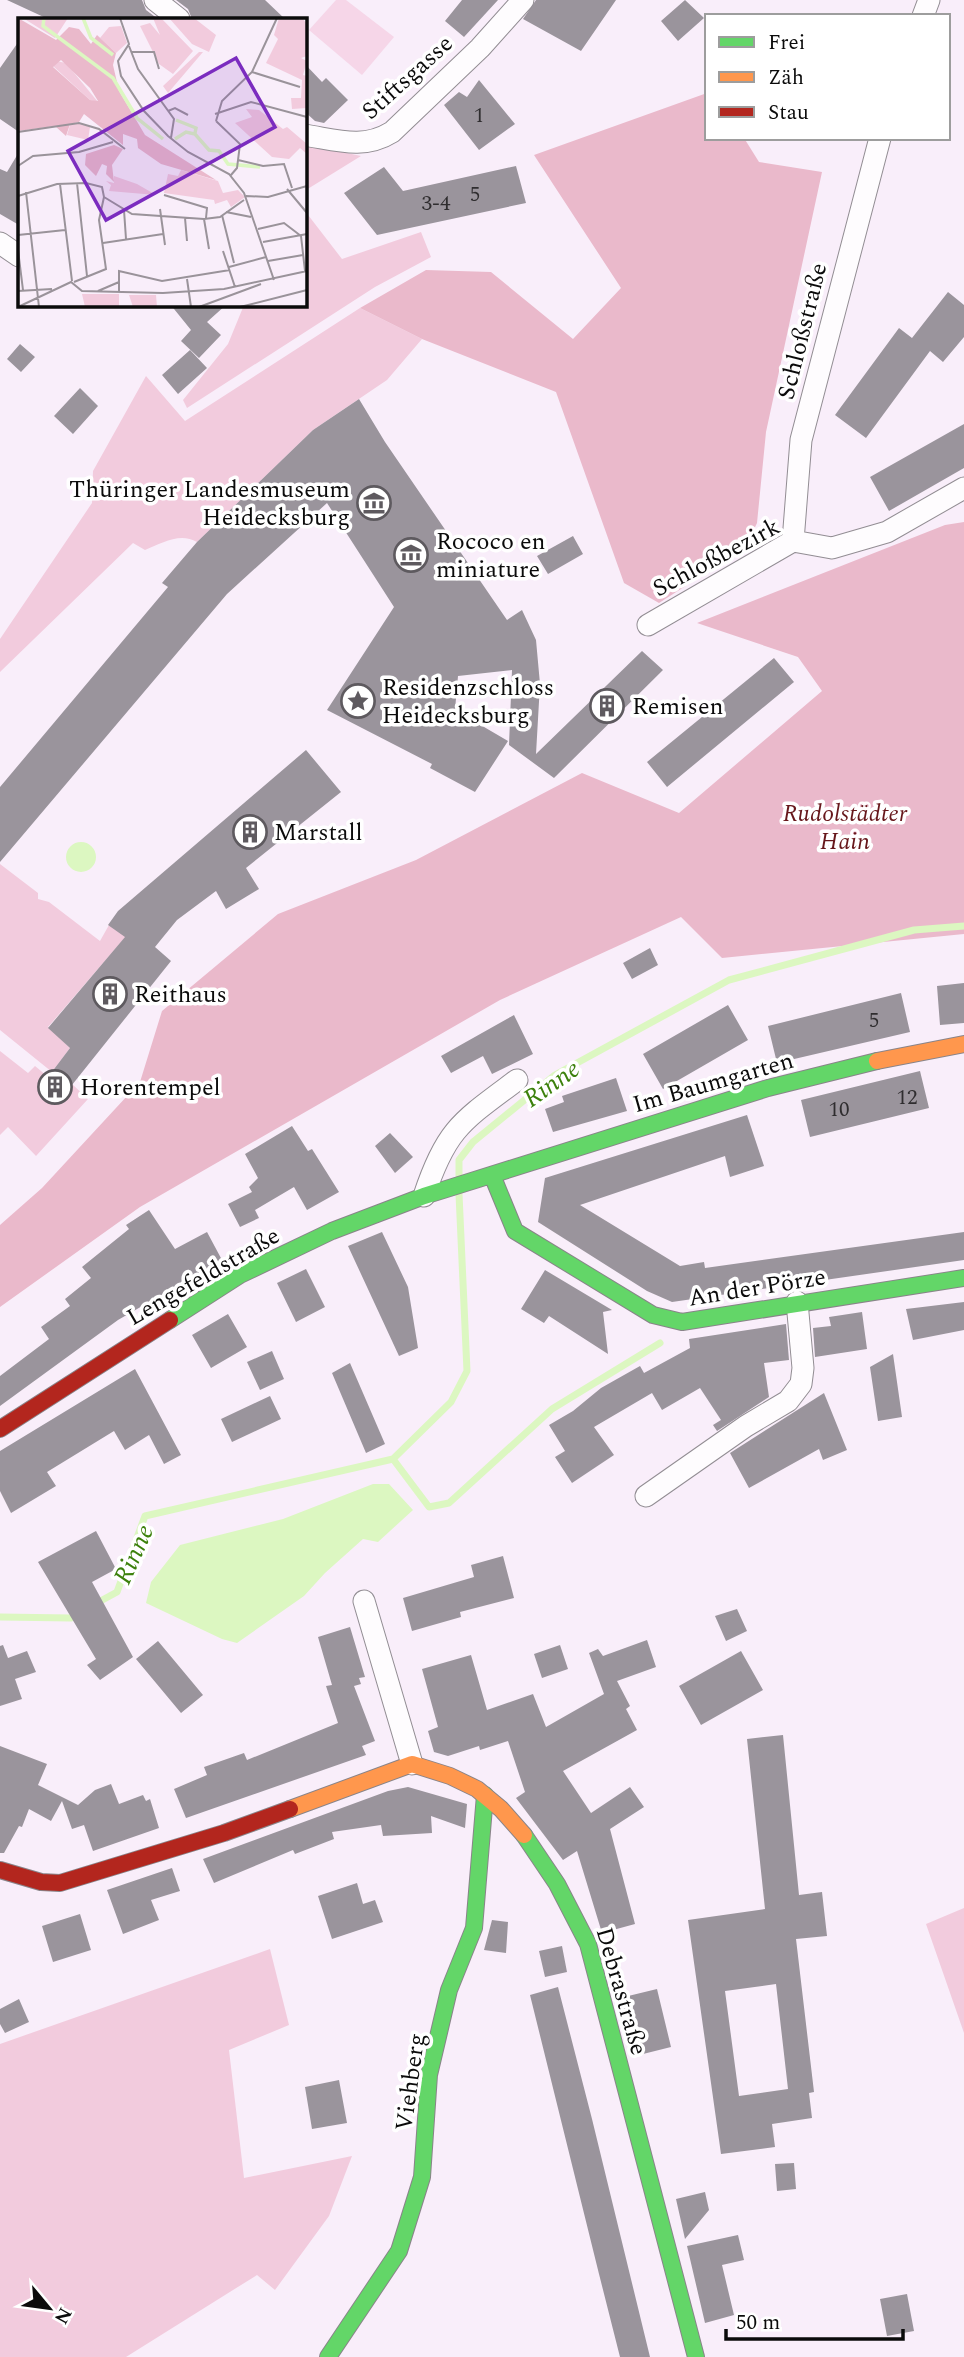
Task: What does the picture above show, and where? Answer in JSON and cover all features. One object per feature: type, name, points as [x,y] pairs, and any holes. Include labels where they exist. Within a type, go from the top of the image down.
[{"type":"street","points":[[155,0],[178,18]]},
{"type":"street","name":"Stiftsgasse","points":[[306,135],[361,145],[376,142],[411,117],[523,0]]},
{"type":"street","name":"Schloßstraße","points":[[793,541],[802,439],[879,140]]},
{"type":"street","points":[[0,243],[18,256]]},
{"type":"street","points":[[0,261],[18,257]]},
{"type":"street","name":"Schloßbezirk","points":[[648,625],[793,541],[832,548],[887,532],[964,488]]},
{"type":"street","name":"Im Baumgarten","points":[[434,1193],[788,1083],[914,1052],[964,1044]]},
{"type":"street","points":[[434,1193],[436,1158],[450,1135],[469,1115],[517,1080]]},
{"type":"street","name":"An der Pörze","points":[[486,1177],[515,1231],[653,1315],[682,1322],[964,1278]]},
{"type":"street","name":"Lengefeldstraße","points":[[0,1429],[240,1275],[332,1231],[434,1193]]},
{"type":"street","points":[[646,1496],[746,1426],[788,1401],[801,1384],[803,1368],[797,1302]]},
{"type":"street","points":[[0,1870],[41,1882],[60,1882],[85,1877],[224,1833],[412,1765],[364,1601]]},
{"type":"street","name":"Debrastraße","points":[[412,1765],[436,1770],[485,1795],[540,1859],[571,1908],[588,1944],[696,2357]]},
{"type":"street","name":"Viehberg","points":[[328,2357],[399,2251],[422,2177],[429,2075],[449,1990],[474,1928],[485,1795]]},
{"type":"shaded area","points":[[336,0],[346,0],[394,37],[362,75],[309,30]]},
{"type":"shaded area","points":[[306,144],[361,156],[306,190]]},
{"type":"shaded area","points":[[306,212],[342,259],[421,232],[431,257],[375,287],[187,408],[183,400],[228,344],[244,306],[306,306]]},
{"type":"shaded area","points":[[360,308],[422,339],[387,380],[313,430],[197,542],[178,538],[145,550],[133,543],[0,672],[0,639],[92,503],[93,471],[146,376],[185,421]]},
{"type":"shaded area","points":[[81,842],[87,843],[95,851],[95,863],[87,871],[81,872],[75,871],[67,863],[66,857],[67,851],[75,843]]},
{"type":"shaded area","points":[[0,864],[38,893],[38,899],[49,902],[100,941],[109,925],[128,934],[48,1027],[70,1048],[52,1072],[0,1030]]},
{"type":"shaded area","points":[[0,1051],[28,1073],[35,1066],[47,1076],[40,1087],[47,1099],[57,1101],[72,1084],[88,1099],[36,1156],[8,1127],[0,1135]]},
{"type":"shaded area","points":[[373,1484],[389,1484],[413,1510],[378,1542],[363,1539],[304,1596],[237,1643],[222,1639],[146,1603],[151,1582],[180,1545],[283,1519]]},
{"type":"shaded area","points":[[964,1908],[964,2033],[926,1924]]},
{"type":"shaded area","points":[[270,1949],[289,2025],[229,2050],[244,2178],[352,2156],[329,2216],[275,2290],[257,2275],[126,2357],[0,2357],[0,2044]]},
{"type":"green space","points":[[705,94],[705,140],[745,140],[759,162],[822,172],[766,432],[757,523],[745,548],[659,603],[624,583],[556,392],[422,339],[360,308],[426,270],[491,272],[573,339],[621,288],[534,155]]},
{"type":"green space","name":"Rudolstädter Hain","points":[[964,522],[964,934],[722,958],[681,917],[500,1000],[140,1207],[0,1307],[0,1225],[42,1188],[140,1082],[162,1011],[278,914],[416,860],[582,773],[679,813],[822,691],[798,657],[697,623],[945,525]]},
{"type":"building","points":[[7,0],[142,0],[146,10],[157,18],[46,18]]},
{"type":"building","points":[[176,0],[265,0],[284,18],[192,18],[188,9]]},
{"type":"building","points":[[462,0],[498,0],[464,37],[445,21]]},
{"type":"building","points":[[536,0],[616,0],[581,51],[523,19]]},
{"type":"building","points":[[685,0],[704,18],[678,41],[661,21]]},
{"type":"building","points":[[18,42],[18,131],[0,119],[0,68]]},
{"type":"building","points":[[306,65],[322,82],[326,78],[348,100],[324,123],[315,121],[306,113]]},
{"type":"building","points":[[479,80],[515,124],[479,150],[444,105],[459,92],[467,97]]},
{"type":"building","points":[[18,154],[18,224],[0,214],[0,169],[7,172]]},
{"type":"building","points":[[516,166],[526,203],[377,235],[344,193],[384,167],[403,191]]},
{"type":"building","points":[[948,292],[964,305],[964,337],[943,362],[930,351],[866,438],[835,415],[899,328],[912,338]]},
{"type":"building","points":[[172,306],[225,306],[207,322],[221,335],[199,358],[181,341],[191,330]]},
{"type":"building","points":[[20,344],[35,357],[21,372],[7,359]]},
{"type":"building","points":[[190,350],[207,368],[178,394],[162,375]]},
{"type":"building","points":[[80,388],[98,406],[73,434],[54,416]]},
{"type":"building","points":[[359,399],[385,442],[507,620],[522,610],[536,640],[540,684],[536,754],[642,651],[663,670],[554,778],[509,745],[512,670],[458,676],[455,710],[508,741],[475,792],[430,768],[432,764],[327,710],[394,607],[327,503],[227,594],[0,862],[0,787],[168,587],[162,583],[197,542],[313,430]]},
{"type":"building","points":[[964,424],[964,468],[889,511],[870,477]]},
{"type":"building","points":[[573,536],[583,554],[548,574],[537,556]]},
{"type":"building","points":[[774,658],[794,682],[667,787],[647,762]]},
{"type":"building","points":[[306,750],[341,792],[246,868],[259,889],[226,909],[216,891],[177,920],[155,947],[171,961],[64,1095],[56,1103],[47,1099],[39,1089],[70,1048],[48,1028],[125,937],[108,925],[118,911]]},
{"type":"building","points":[[650,948],[658,965],[632,979],[623,963]]},
{"type":"building","points":[[964,983],[964,1023],[940,1025],[937,986]]},
{"type":"building","points":[[901,993],[910,1032],[777,1063],[768,1026]]},
{"type":"building","points":[[728,1005],[748,1040],[663,1089],[643,1054]]},
{"type":"building","points":[[514,1015],[533,1054],[492,1074],[483,1056],[451,1073],[441,1056]]},
{"type":"building","points":[[920,1071],[929,1108],[810,1137],[801,1100]]},
{"type":"building","points":[[616,1078],[627,1111],[553,1132],[545,1109],[564,1102],[562,1096]]},
{"type":"building","points":[[747,1115],[764,1166],[730,1177],[725,1156],[580,1205],[680,1266],[704,1262],[705,1268],[964,1232],[964,1260],[672,1302],[647,1291],[538,1222],[545,1178]]},
{"type":"building","points":[[292,1126],[308,1151],[312,1149],[339,1192],[307,1210],[294,1187],[255,1210],[259,1218],[240,1227],[228,1204],[252,1192],[249,1187],[258,1178],[245,1154]]},
{"type":"building","points":[[390,1133],[413,1157],[395,1173],[375,1146]]},
{"type":"building","points":[[149,1210],[175,1249],[207,1232],[222,1260],[118,1320],[0,1406],[0,1376],[49,1339],[41,1327],[70,1306],[65,1299],[91,1278],[82,1267],[129,1229],[126,1225]]},
{"type":"building","points":[[382,1232],[408,1287],[418,1348],[399,1356],[348,1246]]},
{"type":"building","points":[[306,1269],[325,1307],[296,1322],[277,1283]]},
{"type":"building","points":[[545,1270],[612,1310],[603,1312],[608,1354],[549,1316],[544,1323],[521,1309]]},
{"type":"building","points":[[964,1302],[964,1330],[913,1340],[906,1309]]},
{"type":"building","points":[[862,1312],[867,1349],[815,1357],[813,1328],[831,1326],[829,1317]]},
{"type":"building","points":[[228,1314],[247,1347],[211,1368],[192,1335]]},
{"type":"building","points":[[786,1324],[789,1360],[764,1363],[769,1397],[717,1431],[713,1425],[721,1420],[700,1388],[662,1410],[652,1393],[594,1427],[614,1455],[572,1483],[555,1457],[565,1451],[549,1425],[573,1411],[601,1388],[640,1366],[644,1373],[690,1348],[689,1339]]},
{"type":"building","points":[[272,1351],[284,1379],[260,1390],[247,1362]]},
{"type":"building","points":[[893,1354],[902,1417],[878,1421],[870,1367]]},
{"type":"building","points":[[350,1363],[385,1444],[366,1453],[332,1373]]},
{"type":"building","points":[[135,1369],[181,1455],[164,1464],[149,1435],[125,1450],[114,1431],[47,1472],[56,1486],[11,1513],[0,1491],[0,1451]]},
{"type":"building","points":[[824,1393],[847,1450],[823,1460],[819,1449],[749,1488],[730,1453]]},
{"type":"building","points":[[270,1396],[281,1419],[232,1442],[221,1419]]},
{"type":"building","points":[[96,1531],[116,1569],[92,1582],[133,1657],[100,1680],[87,1665],[96,1659],[38,1562]]},
{"type":"building","points":[[503,1556],[514,1598],[460,1612],[461,1617],[412,1631],[403,1598],[474,1577],[471,1565]]},
{"type":"building","points":[[737,1609],[747,1631],[726,1641],[715,1616]]},
{"type":"building","points":[[350,1627],[365,1677],[359,1678],[361,1684],[354,1686],[375,1741],[362,1746],[366,1755],[186,1818],[174,1789],[207,1775],[204,1767],[244,1753],[247,1760],[338,1723],[326,1686],[332,1685],[318,1637]]},
{"type":"building","points":[[647,1640],[656,1667],[617,1681],[630,1706],[626,1709],[637,1730],[563,1771],[591,1813],[630,1787],[644,1807],[610,1829],[635,1924],[602,1933],[577,1851],[563,1860],[516,1798],[525,1792],[508,1741],[480,1750],[479,1746],[448,1756],[434,1752],[428,1731],[438,1727],[422,1669],[471,1655],[487,1710],[533,1694],[546,1727],[604,1694],[589,1653],[598,1649],[603,1656]]},
{"type":"building","points":[[158,1641],[203,1695],[181,1713],[136,1659]]},
{"type":"building","points":[[3,1645],[8,1658],[27,1651],[36,1672],[15,1679],[22,1699],[0,1706],[0,1646]]},
{"type":"building","points":[[560,1645],[568,1669],[542,1678],[534,1654]]},
{"type":"building","points":[[741,1651],[763,1690],[701,1725],[679,1686]]},
{"type":"building","points":[[783,1735],[799,1895],[822,1892],[827,1936],[796,1939],[814,2092],[809,2093],[812,2118],[772,2124],[775,2147],[721,2154],[688,1920],[765,1909],[747,1739]],"holes":[[[776,1984],[788,2089],[739,2096],[725,1991]]]},
{"type":"building","points":[[0,1746],[47,1764],[38,1785],[78,1805],[95,1790],[111,1784],[119,1804],[143,1795],[146,1801],[150,1799],[159,1828],[93,1851],[84,1825],[72,1829],[62,1801],[51,1821],[29,1809],[22,1827],[19,1826],[4,1853],[0,1853]]},
{"type":"building","points":[[408,1787],[467,1804],[465,1828],[431,1816],[432,1833],[383,1836],[381,1825],[332,1832],[334,1839],[295,1854],[293,1850],[214,1883],[203,1859],[388,1791]]},
{"type":"building","points":[[172,1868],[180,1891],[151,1900],[159,1920],[123,1934],[107,1890]]},
{"type":"building","points":[[357,1883],[363,1904],[375,1900],[383,1922],[332,1939],[318,1896]]},
{"type":"building","points":[[80,1914],[91,1950],[53,1962],[42,1926]]},
{"type":"building","points":[[492,1920],[508,1922],[506,1953],[484,1950]]},
{"type":"building","points":[[562,1946],[567,1972],[545,1977],[539,1951]]},
{"type":"building","points":[[558,1987],[650,2357],[620,2357],[599,2274],[530,1995]]},
{"type":"building","points":[[657,1989],[671,2047],[635,2056],[620,1998]]},
{"type":"building","points":[[19,1999],[29,2022],[5,2033],[0,2024],[0,2009]]},
{"type":"building","points":[[339,2080],[347,2123],[312,2129],[305,2087]]},
{"type":"building","points":[[794,2163],[796,2189],[777,2191],[775,2164]]},
{"type":"building","points":[[705,2192],[709,2210],[685,2239],[676,2199]]},
{"type":"building","points":[[738,2235],[744,2260],[722,2265],[734,2315],[705,2323],[687,2246]]},
{"type":"building","points":[[907,2294],[914,2331],[887,2336],[880,2299]]},
{"type":"waterway","name":"Rinne","points":[[459,1175],[459,1160],[473,1142],[555,1075],[729,980],[914,930],[964,926]]},
{"type":"waterway","name":"Rinne","points":[[95,1604],[117,1592],[145,1516],[393,1459],[451,1402],[467,1371],[459,1194]]},
{"type":"waterway","name":"Rinne","points":[[393,1459],[429,1507],[449,1503],[552,1409],[660,1343]]},
{"type":"waterway","name":"Rinne","points":[[0,1617],[71,1618],[79,1613]]},
{"type":"traffic: fast","points":[[170,1320],[240,1275],[332,1231],[424,1196],[768,1088],[877,1061]]},
{"type":"traffic: fast","points":[[492,1175],[515,1231],[653,1315],[682,1322],[964,1278]]},
{"type":"traffic: fast","points":[[328,2357],[399,2251],[422,2177],[429,2075],[449,1990],[474,1928],[485,1795]]},
{"type":"traffic: fast","points":[[524,1835],[557,1884],[588,1944],[696,2357]]},
{"type":"traffic: slow","points":[[877,1061],[964,1044]]},
{"type":"traffic: slow","points":[[290,1809],[412,1764],[450,1776],[477,1789],[501,1809],[524,1835]]},
{"type":"traffic: jam","points":[[0,1429],[170,1320]]},
{"type":"traffic: jam","points":[[0,1870],[41,1882],[60,1883],[224,1833],[290,1809]]},
{"type":"place","name":"Thüringer Landesmuseum Heidecksburg","points":[[374,503]]},
{"type":"place","name":"Rococo en miniature","points":[[411,555]]},
{"type":"place","name":"Residenzschloss Heidecksburg","points":[[358,701]]},
{"type":"place","name":"Remisen","points":[[607,706]]},
{"type":"place","name":"Marstall","points":[[250,832]]},
{"type":"place","name":"Reithaus","points":[[110,994]]},
{"type":"place","name":"Horentempel","points":[[55,1087]]}]
